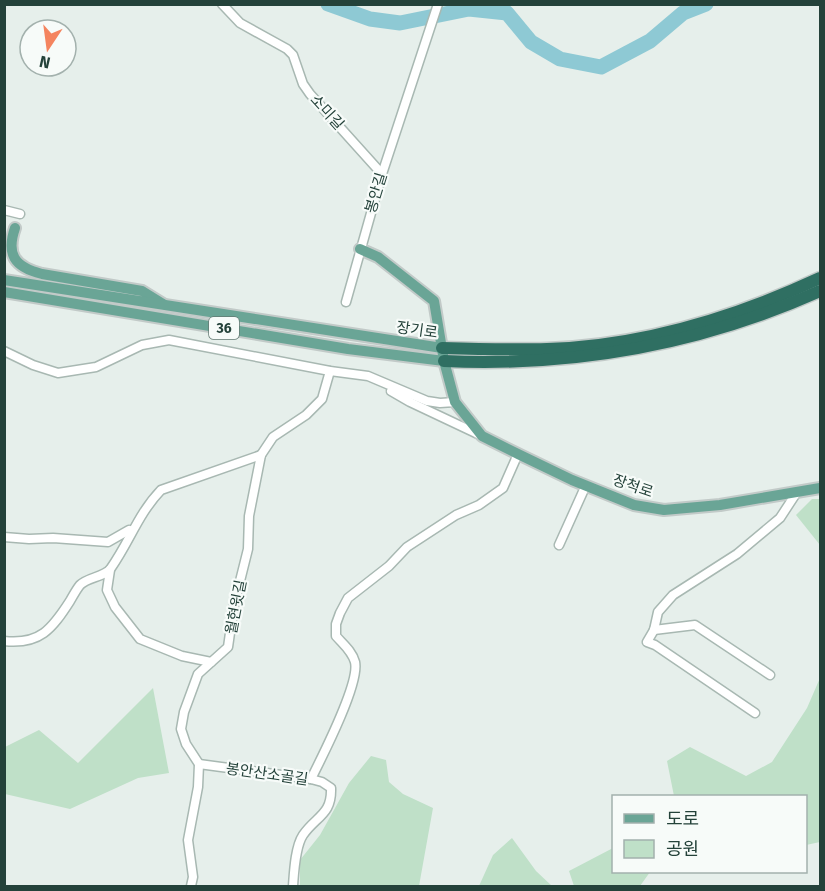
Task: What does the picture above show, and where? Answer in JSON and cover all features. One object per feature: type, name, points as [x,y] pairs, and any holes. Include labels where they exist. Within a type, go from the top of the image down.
[{"type":"highway","name":"장기로","points":[[443,355],[549,349],[598,344],[654,334],[717,318],[777,298],[820,278]]},
{"type":"highway","name":"장기로","points":[[443,355],[493,362],[600,354],[656,345],[720,329],[781,308],[820,291]]},
{"type":"main road","points":[[4,238],[15,228],[10,244],[11,252],[20,264],[33,272],[142,291],[166,306]]},
{"type":"main road","points":[[360,249],[378,257],[434,301],[443,355],[455,402],[482,436]]},
{"type":"main road","name":"장기로","points":[[4,280],[443,355]]},
{"type":"main road","name":"장기로","points":[[4,292],[360,351],[443,355]]},
{"type":"main road","name":"장척로","points":[[482,436],[634,505],[664,510],[699,508],[820,488]]},
{"type":"street","name":"소미길","points":[[222,4],[240,23],[287,49],[293,56],[303,84],[310,94],[382,174]]},
{"type":"street","name":"봉안길","points":[[346,302],[382,174],[438,4]]},
{"type":"street","points":[[4,210],[20,214]]},
{"type":"street","points":[[4,351],[33,365],[58,373],[96,367],[142,345],[170,340],[330,371],[368,376],[427,401],[455,402]]},
{"type":"street","name":"월현윗길","points":[[200,764],[186,744],[181,729],[184,712],[198,675],[228,647],[234,605],[248,549],[249,516],[261,455],[273,437],[306,416],[322,399],[330,371]]},
{"type":"street","points":[[368,376],[410,402],[482,436]]},
{"type":"street","points":[[311,779],[348,700],[355,675],[355,664],[351,652],[336,636],[336,624],[348,598],[389,566],[407,547],[456,515],[479,506],[494,496],[502,488],[518,454]]},
{"type":"street","points":[[211,662],[182,656],[141,639],[115,607],[107,590],[110,570],[133,527],[161,490],[261,455]]},
{"type":"street","points":[[559,545],[586,485]]},
{"type":"street","points":[[755,713],[655,645],[647,642],[654,630],[658,612],[673,595],[737,554],[780,518],[797,492]]},
{"type":"street","points":[[4,537],[108,542],[120,537],[133,527]]},
{"type":"street","points":[[4,641],[19,642],[35,639],[50,630],[81,584],[110,570]]},
{"type":"street","points":[[654,630],[695,625],[770,675]]},
{"type":"street","points":[[191,886],[193,877],[188,840],[200,764]]},
{"type":"street","name":"봉안산소골길","points":[[200,764],[311,779],[331,788],[331,801],[324,813],[302,836],[294,867],[293,886]]},
{"type":"green space","points":[[812,499],[820,499],[820,545],[796,515]]},
{"type":"green space","points":[[820,678],[820,842],[807,845],[807,795],[674,795],[667,761],[690,747],[746,776],[772,762],[807,708]]},
{"type":"green space","points":[[153,688],[169,773],[138,778],[70,809],[5,794],[5,747],[39,730],[78,763]]},
{"type":"green space","points":[[371,756],[386,760],[389,782],[403,794],[433,808],[419,886],[300,886],[300,860],[320,835],[349,783]]},
{"type":"green space","points":[[512,838],[536,871],[552,886],[479,886],[493,855]]},
{"type":"green space","points":[[612,849],[612,873],[649,873],[640,886],[574,886],[569,871]]},
{"type":"waterway","points":[[328,4],[370,19],[400,23],[469,9],[507,13],[531,42],[560,59],[601,67],[650,41],[683,13],[706,4]]}]
